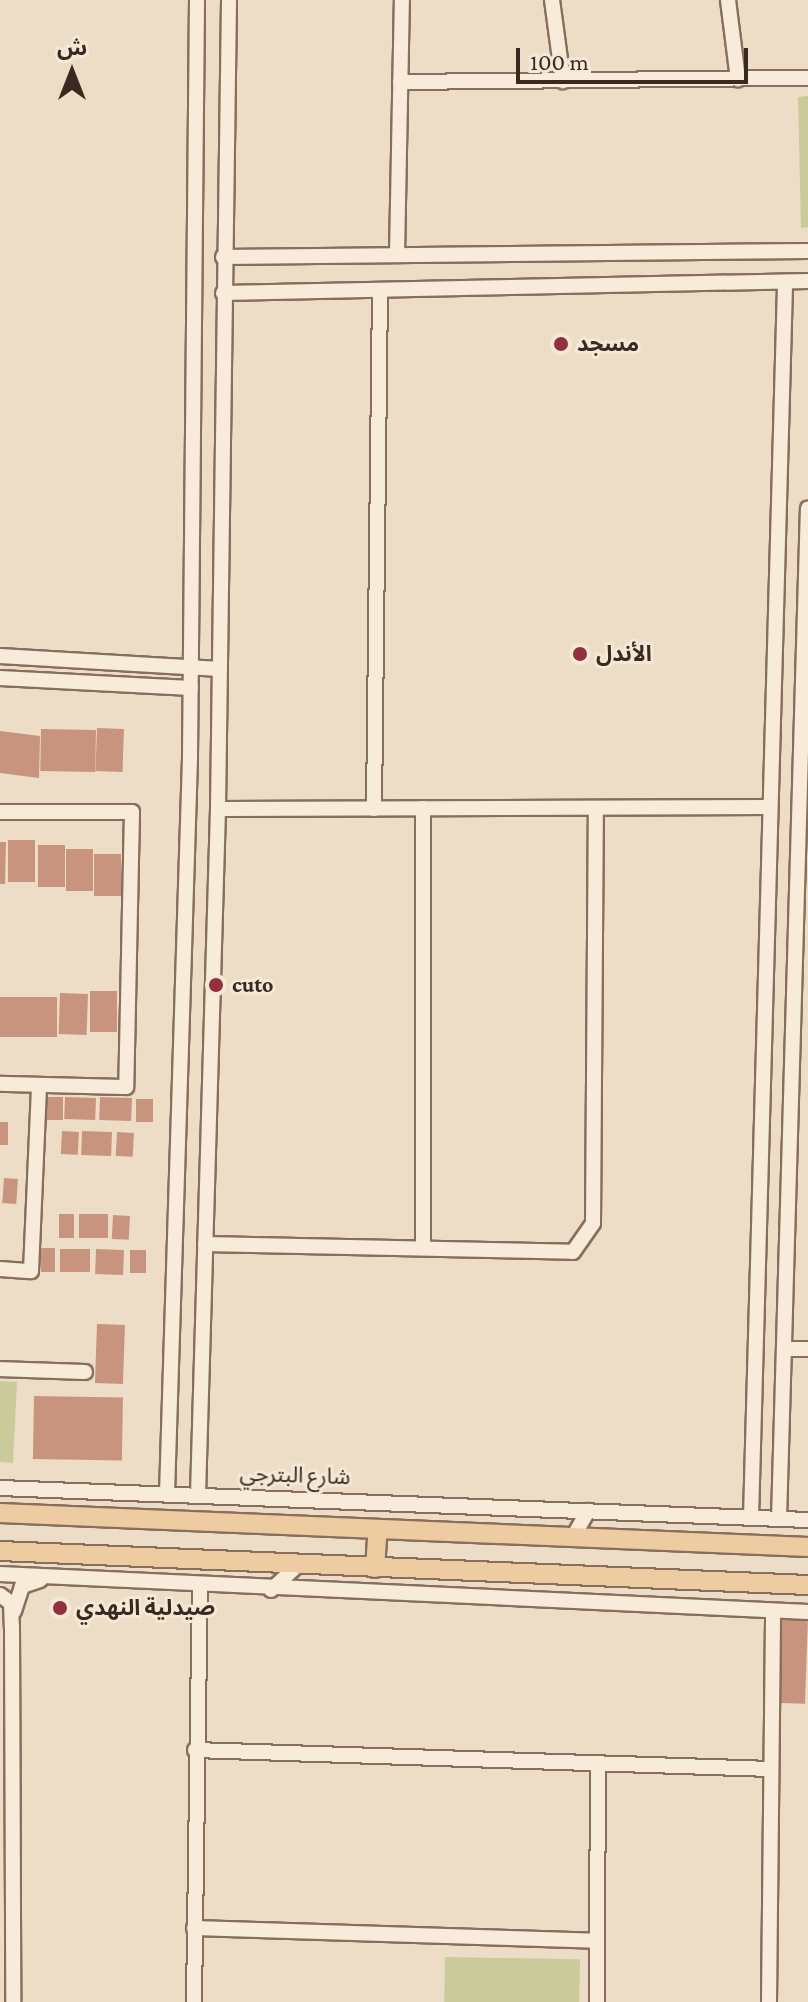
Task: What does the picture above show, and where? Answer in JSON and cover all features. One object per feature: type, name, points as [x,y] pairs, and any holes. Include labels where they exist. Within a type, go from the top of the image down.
[{"type":"main road","points":[[0,1513],[808,1547]]},
{"type":"main road","points":[[375,1568],[378,1529]]},
{"type":"main road","points":[[0,1551],[808,1585]]},
{"type":"street","points":[[167,1494],[191,688],[197,0]]},
{"type":"street","points":[[198,1495],[218,809],[223,257],[229,0]]},
{"type":"street","points":[[397,255],[402,0]]},
{"type":"street","points":[[552,0],[563,81]]},
{"type":"street","points":[[728,0],[738,79]]},
{"type":"street","points":[[400,82],[808,78]]},
{"type":"street","points":[[223,257],[808,251]]},
{"type":"street","points":[[223,293],[808,281]]},
{"type":"street","points":[[751,1518],[785,282]]},
{"type":"street","points":[[374,809],[380,290]]},
{"type":"street","points":[[779,1519],[803,867],[808,508]]},
{"type":"street","points":[[0,656],[220,669]]},
{"type":"street","points":[[0,678],[191,688]]},
{"type":"street","points":[[218,809],[769,807]]},
{"type":"street","points":[[423,808],[423,1248]]},
{"type":"street","points":[[205,1244],[573,1252],[593,1223],[596,808]]},
{"type":"street","points":[[0,812],[132,812],[126,1087],[0,1084]]},
{"type":"street","points":[[0,1269],[31,1271],[39,1085]]},
{"type":"street","points":[[784,1349],[808,1349]]},
{"type":"street","points":[[0,1369],[85,1372]]},
{"type":"street","name":"شارع البترجي","points":[[0,1488],[808,1520]]},
{"type":"street","points":[[573,1537],[588,1511]]},
{"type":"street","points":[[271,1590],[298,1565]]},
{"type":"street","points":[[0,1574],[200,1587],[717,1611],[808,1612]]},
{"type":"street","points":[[13,2002],[13,1598],[22,1586],[68,1578]]},
{"type":"street","points":[[717,1611],[718,1582]]},
{"type":"street","points":[[194,2002],[195,1750],[200,1587]]},
{"type":"street","points":[[0,1595],[11,1603],[12,1627]]},
{"type":"street","points":[[769,2002],[773,1611]]},
{"type":"street","points":[[195,1750],[771,1769]]},
{"type":"street","points":[[597,2002],[598,1763]]},
{"type":"street","points":[[194,1928],[597,1941]]},
{"type":"green space","points":[[808,96],[808,227],[801,228],[798,97]]},
{"type":"green space","points":[[0,1381],[17,1382],[13,1463],[0,1462]]},
{"type":"green space","points":[[445,1957],[580,1959],[579,2002],[444,2002]]},
{"type":"building","points":[[97,728],[124,729],[122,772],[95,771]]},
{"type":"building","points":[[41,729],[96,730],[95,772],[40,771]]},
{"type":"building","points":[[0,731],[40,736],[39,778],[0,773]]},
{"type":"building","points":[[8,840],[35,840],[35,882],[8,882]]},
{"type":"building","points":[[0,842],[6,842],[5,884],[0,884]]},
{"type":"building","points":[[38,845],[65,845],[65,887],[38,887]]},
{"type":"building","points":[[66,849],[93,849],[93,891],[66,891]]},
{"type":"building","points":[[94,854],[121,854],[121,896],[94,896]]},
{"type":"building","points":[[90,991],[117,991],[117,1032],[90,1032]]},
{"type":"building","points":[[60,993],[88,994],[87,1035],[59,1034]]},
{"type":"building","points":[[0,997],[57,997],[57,1037],[0,1037]]},
{"type":"building","points":[[47,1097],[63,1097],[63,1120],[47,1120]]},
{"type":"building","points":[[65,1097],[96,1098],[95,1120],[64,1119]]},
{"type":"building","points":[[100,1097],[132,1098],[131,1121],[99,1120]]},
{"type":"building","points":[[136,1099],[153,1099],[153,1122],[136,1122]]},
{"type":"building","points":[[0,1122],[8,1122],[8,1145],[0,1145]]},
{"type":"building","points":[[62,1131],[79,1132],[78,1155],[61,1154]]},
{"type":"building","points":[[82,1131],[112,1132],[111,1156],[81,1155]]},
{"type":"building","points":[[117,1132],[134,1133],[133,1157],[116,1156]]},
{"type":"building","points":[[4,1178],[18,1179],[16,1204],[2,1203]]},
{"type":"building","points":[[59,1214],[74,1214],[74,1238],[59,1238]]},
{"type":"building","points":[[79,1214],[108,1214],[108,1238],[79,1238]]},
{"type":"building","points":[[113,1215],[130,1216],[129,1240],[112,1239]]},
{"type":"building","points":[[41,1248],[55,1248],[55,1272],[41,1272]]},
{"type":"building","points":[[60,1249],[90,1249],[90,1272],[60,1272]]},
{"type":"building","points":[[96,1249],[124,1250],[123,1275],[95,1274]]},
{"type":"building","points":[[130,1250],[146,1250],[146,1273],[130,1273]]},
{"type":"building","points":[[97,1324],[125,1325],[123,1384],[95,1383]]},
{"type":"building","points":[[34,1396],[123,1398],[122,1461],[33,1459]]},
{"type":"building","points":[[782,1617],[808,1618],[805,1704],[779,1703]]},
{"type":"place","name":"مسجد","points":[[561,344]]},
{"type":"place","name":"الأندل","points":[[580,654]]},
{"type":"place","name":"cuto","points":[[216,985]]},
{"type":"place","name":"صيدلية النهدي","points":[[60,1608]]}]
